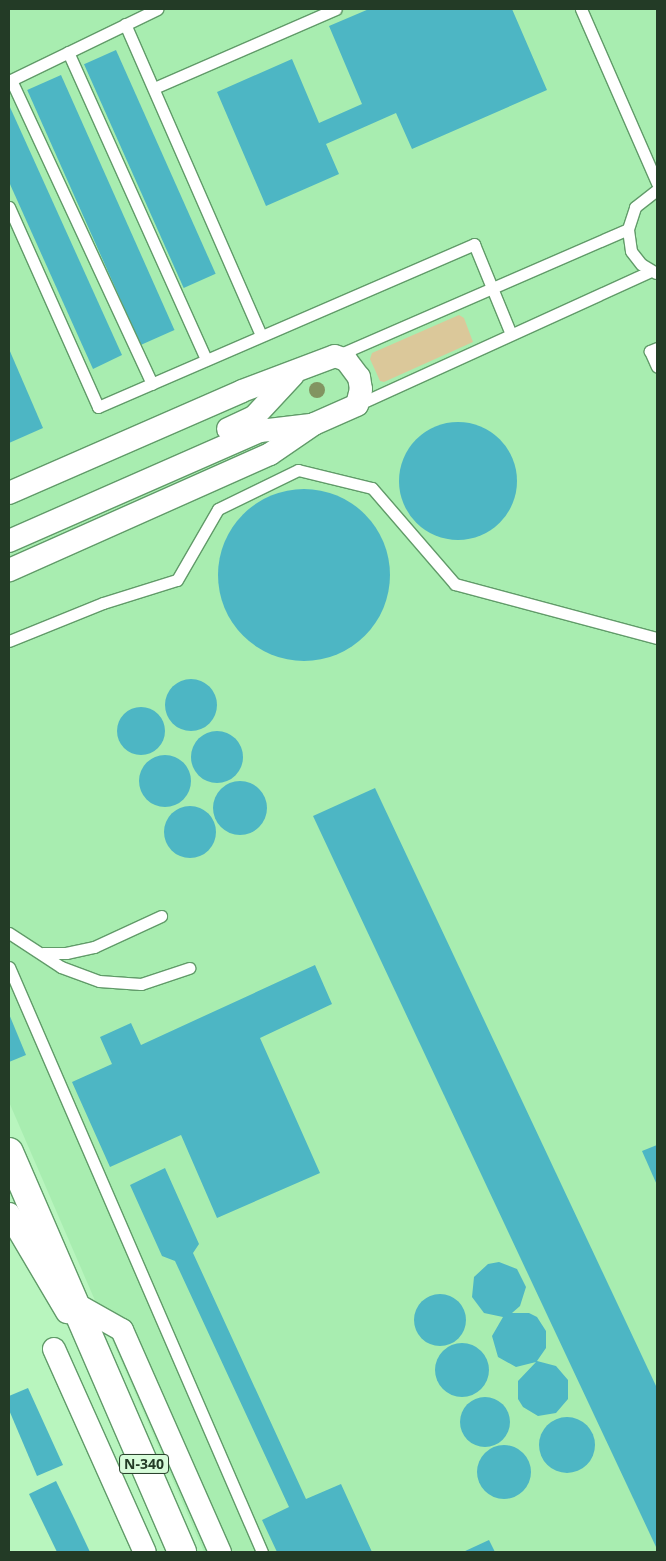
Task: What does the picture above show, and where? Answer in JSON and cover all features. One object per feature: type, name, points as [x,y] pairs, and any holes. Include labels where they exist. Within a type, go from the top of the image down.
[{"type":"main road","name":"N-340","points":[[9,1152],[182,1552]]},
{"type":"street","points":[[9,493],[242,391],[293,374],[336,356],[346,360],[359,377],[361,389],[357,405],[314,424],[270,454],[9,570]]},
{"type":"street","points":[[9,525],[254,417],[293,374]]},
{"type":"street","points":[[9,541],[260,431],[314,424]]},
{"type":"street","points":[[9,1214],[106,1376]]},
{"type":"street","points":[[74,1303],[122,1330],[220,1552]]},
{"type":"street","points":[[54,1349],[145,1552]]},
{"type":"lane","points":[[152,384],[10,80],[156,9]]},
{"type":"lane","points":[[154,88],[336,9]]},
{"type":"lane","points":[[581,9],[657,183]]},
{"type":"lane","points":[[125,24],[261,334]]},
{"type":"lane","points":[[68,52],[206,359]]},
{"type":"lane","points":[[357,405],[511,334],[654,272],[632,251],[628,229],[635,207],[657,190]]},
{"type":"lane","points":[[9,207],[98,407],[261,334],[474,244],[511,334]]},
{"type":"lane","points":[[336,356],[628,229]]},
{"type":"lane","points":[[657,348],[650,351],[657,368]]},
{"type":"lane","points":[[9,641],[103,603],[176,580],[218,509],[298,470],[372,488],[455,584],[657,638]]},
{"type":"lane","points":[[43,953],[66,953],[94,947],[160,916]]},
{"type":"lane","points":[[9,933],[43,953],[61,967],[99,981],[141,984],[189,968]]},
{"type":"lane","points":[[9,968],[262,1552]]},
{"type":"shaded area","points":[[9,9],[657,9],[657,1552],[204,1552],[9,1102]]},
{"type":"shaded area","points":[[459,315],[464,318],[473,342],[384,382],[380,381],[370,359],[372,353]]},
{"type":"building","points":[[369,9],[512,9],[547,90],[412,149],[396,113],[326,144],[339,174],[266,206],[217,92],[292,59],[319,123],[362,104],[329,26]]},
{"type":"building","points":[[116,50],[216,274],[184,288],[84,64]]},
{"type":"building","points":[[61,75],[174,330],[141,345],[27,90]]},
{"type":"building","points":[[9,105],[122,355],[93,369],[9,182]]},
{"type":"building","points":[[9,349],[43,428],[9,443]]},
{"type":"building","points":[[458,422],[481,427],[500,439],[512,458],[517,481],[512,504],[500,523],[481,535],[458,540],[435,535],[416,523],[404,504],[399,481],[404,458],[416,439],[435,427]]},
{"type":"building","points":[[304,489],[321,491],[337,496],[365,514],[383,542],[388,558],[390,575],[388,592],[383,608],[365,636],[337,654],[321,659],[304,661],[287,659],[271,654],[243,636],[225,608],[220,592],[218,575],[220,558],[225,542],[243,514],[271,496],[287,491]]},
{"type":"building","points":[[186,679],[196,679],[206,683],[213,690],[217,705],[213,720],[206,727],[196,731],[186,731],[176,727],[169,720],[165,710],[165,700],[169,690],[176,683]]},
{"type":"building","points":[[136,707],[146,707],[155,711],[161,717],[164,722],[164,740],[155,751],[146,755],[136,755],[127,751],[121,745],[117,736],[117,726],[121,717],[127,711]]},
{"type":"building","points":[[217,731],[231,735],[239,743],[243,757],[239,771],[231,779],[217,783],[203,779],[195,771],[191,757],[195,743],[203,735]]},
{"type":"building","points":[[165,755],[175,757],[183,763],[189,771],[191,781],[189,791],[183,799],[175,805],[165,807],[155,805],[147,799],[141,791],[139,781],[141,771],[147,763],[155,757]]},
{"type":"building","points":[[235,781],[245,781],[255,785],[263,793],[267,808],[263,823],[255,831],[245,835],[235,835],[225,831],[217,823],[213,813],[213,803],[217,793],[225,785]]},
{"type":"building","points":[[375,788],[657,1388],[657,1549],[313,816]]},
{"type":"building","points":[[190,806],[200,808],[208,814],[214,822],[216,832],[214,842],[208,850],[200,856],[190,858],[180,856],[172,850],[166,842],[164,832],[166,822],[172,814],[180,808]]},
{"type":"building","points":[[315,965],[332,1004],[260,1038],[320,1173],[217,1218],[181,1135],[110,1167],[72,1082],[112,1064],[100,1037],[131,1023],[141,1045]]},
{"type":"building","points":[[9,1014],[26,1055],[9,1062]]},
{"type":"building","points":[[657,1145],[657,1185],[642,1151]]},
{"type":"building","points":[[165,1168],[199,1244],[193,1253],[306,1499],[341,1484],[372,1552],[277,1552],[262,1520],[289,1507],[175,1261],[162,1256],[130,1185]]},
{"type":"building","points":[[499,1262],[517,1269],[526,1287],[520,1306],[512,1313],[529,1313],[537,1317],[546,1331],[546,1348],[537,1361],[556,1366],[568,1380],[568,1399],[556,1413],[538,1416],[523,1407],[518,1399],[518,1381],[536,1362],[516,1367],[498,1357],[492,1336],[503,1317],[484,1313],[472,1297],[474,1277],[488,1264]]},
{"type":"building","points":[[435,1294],[445,1294],[459,1301],[466,1315],[466,1325],[459,1339],[445,1346],[435,1346],[425,1342],[418,1335],[414,1325],[414,1315],[418,1305],[425,1298]]},
{"type":"building","points":[[457,1343],[467,1343],[477,1347],[485,1355],[489,1370],[485,1385],[477,1393],[467,1397],[457,1397],[447,1393],[439,1385],[435,1375],[435,1365],[439,1355],[447,1347]]},
{"type":"building","points":[[28,1388],[63,1465],[37,1476],[9,1410],[9,1396]]},
{"type":"building","points":[[480,1397],[490,1397],[503,1404],[510,1417],[510,1427],[503,1440],[490,1447],[480,1447],[471,1443],[464,1436],[460,1427],[460,1417],[464,1408],[471,1401]]},
{"type":"building","points":[[567,1417],[587,1425],[595,1445],[587,1465],[567,1473],[547,1465],[539,1445],[547,1425]]},
{"type":"building","points":[[499,1445],[509,1445],[519,1449],[527,1457],[531,1472],[527,1487],[519,1495],[509,1499],[499,1499],[489,1495],[481,1487],[477,1477],[477,1467],[481,1457],[489,1449]]},
{"type":"building","points":[[56,1481],[90,1552],[57,1552],[29,1494]]},
{"type":"building","points":[[489,1540],[495,1552],[463,1552]]}]
